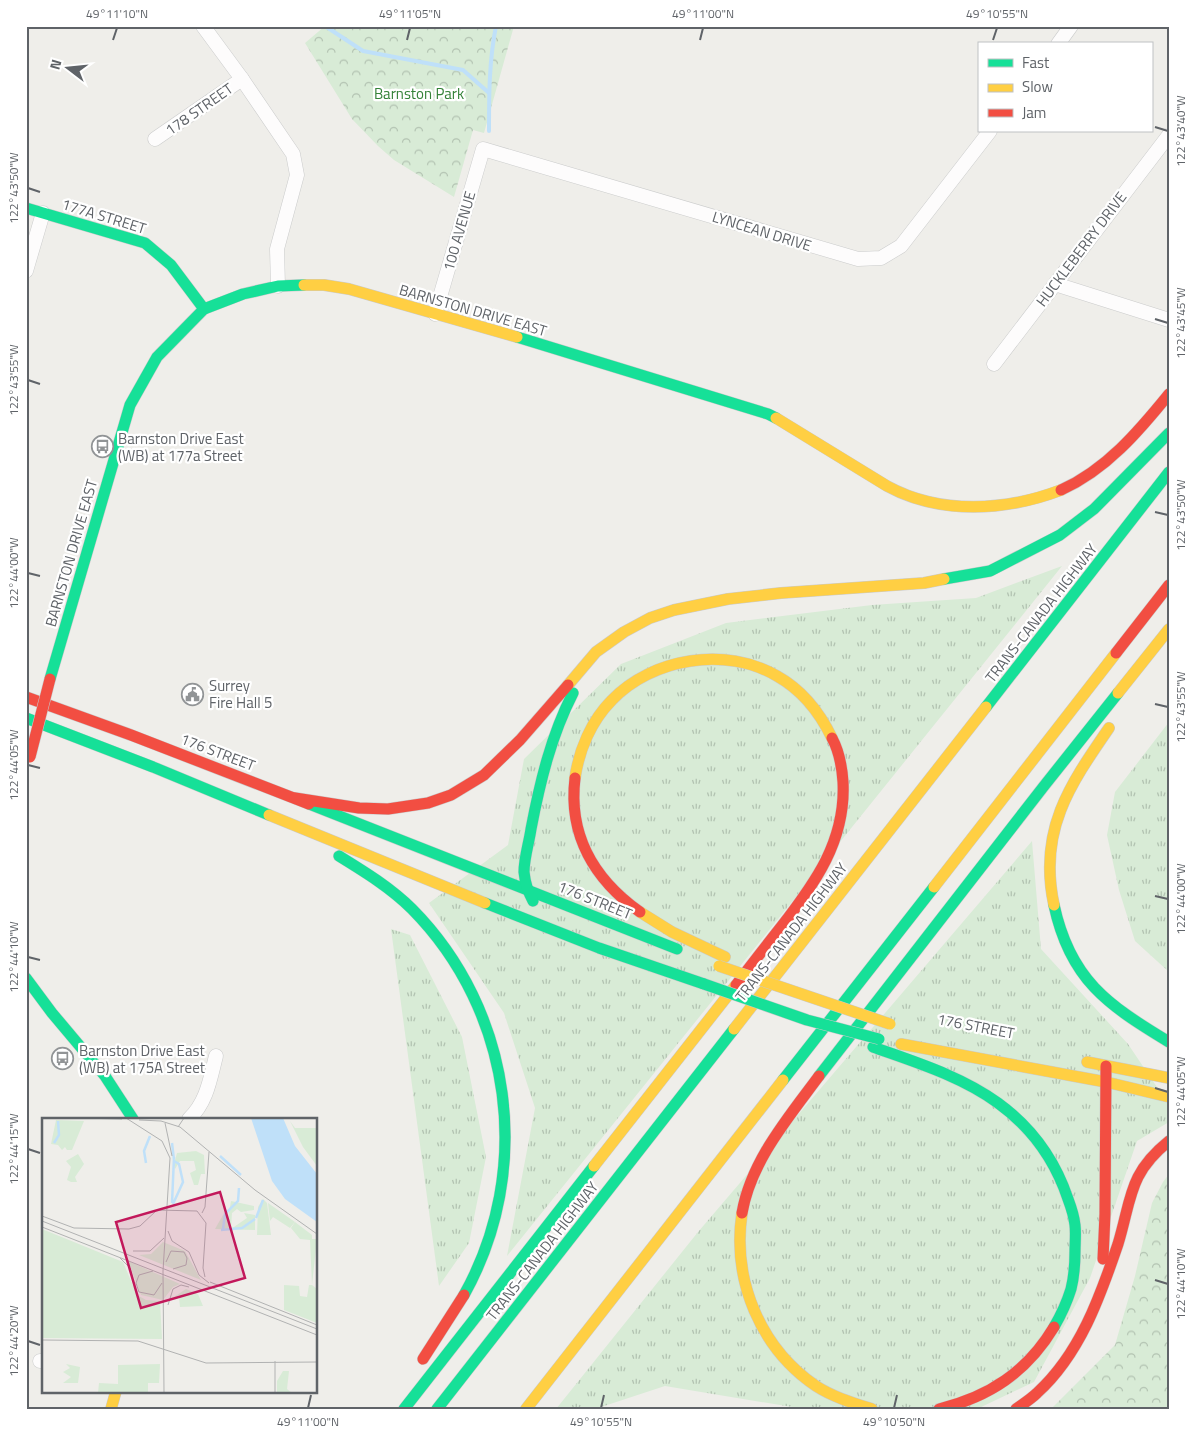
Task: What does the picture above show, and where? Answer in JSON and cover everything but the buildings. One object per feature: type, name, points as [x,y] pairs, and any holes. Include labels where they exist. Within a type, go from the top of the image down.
[{"type":"main road","name":"177A STREET","points":[[26,208],[145,243],[171,264],[204,309]]},
{"type":"main road","name":"BARNSTON DRIVE EAST","points":[[26,770],[50,679],[130,405],[157,357],[204,309],[243,294],[278,286],[324,285],[349,289],[435,314],[768,414],[794,427],[845,460],[908,496],[958,506],[989,506],[1017,503],[1056,492],[1081,480],[1119,451],[1169,394]]},
{"type":"main road","points":[[295,798],[359,808],[388,809],[428,803],[452,795],[484,775],[513,747],[596,652],[624,632],[650,618],[674,610],[728,599],[781,593],[924,584],[990,571],[1060,535],[1094,509],[1169,433]]},
{"type":"main road","name":"TRANS-CANADA HIGHWAY","points":[[437,1409],[1169,472]]},
{"type":"main road","points":[[526,1409],[1169,585]]},
{"type":"main road","points":[[872,1409],[854,1405],[825,1392],[802,1376],[770,1343],[760,1326],[746,1289],[741,1269],[740,1228],[743,1206],[752,1180],[764,1156],[791,1113],[824,1069],[1038,794],[1169,630]]},
{"type":"main road","points":[[1142,681],[1169,644]]},
{"type":"main road","points":[[539,906],[531,898],[524,872],[544,768],[556,730],[568,701],[596,652]]},
{"type":"main road","points":[[404,1409],[805,896],[826,861],[835,840],[843,803],[842,766],[832,736],[813,707],[788,683],[770,672],[736,661],[700,659],[663,667],[634,681],[619,692],[605,706],[592,725],[578,760],[574,780],[574,800],[580,836],[587,854],[598,872],[627,902],[648,918],[722,962],[778,985],[895,1025]]},
{"type":"main road","name":"176 STREET","points":[[26,697],[295,798],[684,952]]},
{"type":"main road","points":[[26,718],[153,767],[526,920],[599,948],[876,1043],[960,1080],[1011,1114],[1030,1131],[1044,1149],[1058,1170],[1067,1194],[1075,1223],[1075,1259],[1070,1294],[1055,1325],[1035,1355],[1012,1376],[979,1397],[938,1409]]},
{"type":"main road","points":[[1115,718],[1074,781],[1062,806],[1053,836],[1049,869],[1052,898],[1060,929],[1071,956],[1088,980],[1124,1014],[1169,1042]]},
{"type":"main road","points":[[287,822],[376,878],[411,908],[427,925],[451,956],[466,981],[486,1023],[498,1059],[505,1107],[506,1136],[506,1156],[499,1207],[488,1242],[462,1298],[415,1371]]},
{"type":"main road","points":[[613,940],[682,976]]},
{"type":"main road","points":[[701,959],[722,962]]},
{"type":"main road","points":[[26,978],[52,1013],[105,1076],[132,1118]]},
{"type":"main road","points":[[876,1043],[968,1057],[1106,1082],[1169,1097]]},
{"type":"main road","points":[[1078,1060],[1169,1078]]},
{"type":"main road","points":[[1097,1301],[1104,1249],[1106,1066]]},
{"type":"main road","points":[[1016,1409],[1044,1386],[1064,1363],[1082,1336],[1097,1301],[1121,1234],[1133,1184],[1149,1157],[1169,1141]]},
{"type":"main road","points":[[111,1409],[116,1392]]},
{"type":"street","points":[[203,26],[293,154],[297,175],[277,249],[278,286]]},
{"type":"street","points":[[1060,42],[1072,26]]},
{"type":"street","name":"178 STREET","points":[[155,139],[242,80]]},
{"type":"street","name":"LYNCEAN DRIVE","points":[[483,149],[858,259],[881,258],[901,246],[989,132]]},
{"type":"street","name":"HUCKLEBERRY DRIVE","points":[[994,364],[1169,135]]},
{"type":"street","name":"100 AVENUE","points":[[435,314],[483,149]]},
{"type":"street","points":[[26,271],[43,213]]},
{"type":"street","points":[[1055,284],[1169,320]]},
{"type":"street","points":[[190,1118],[204,1100],[216,1056]]},
{"type":"green space","name":"Barnston Park","points":[[325,26],[514,26],[484,133],[473,130],[454,197],[394,160],[352,119],[305,43]]},
{"type":"green space","points":[[1062,566],[507,1256],[535,1108],[504,1013],[429,903],[508,845],[524,759],[621,664],[726,623],[872,605],[976,598]]},
{"type":"green space","points":[[1169,722],[1169,972],[1135,941],[1119,890],[1107,835],[1115,792]]},
{"type":"green space","points":[[1032,841],[1041,949],[1128,1044],[1169,1105],[1169,1122],[1137,1141],[1090,1278],[1034,1382],[977,1409],[804,1409],[665,1386],[595,1409],[556,1409],[698,1232]]},
{"type":"green space","points":[[391,929],[410,935],[462,1037],[486,1157],[469,1243],[439,1286]]},
{"type":"green space","points":[[1169,1174],[1169,1409],[1051,1409],[1115,1345],[1135,1276],[1152,1203]]},
{"type":"waterway","points":[[325,26],[363,51],[463,70],[489,93]]},
{"type":"waterway","points":[[489,131],[489,91],[496,26]]},
{"type":"traffic: fast","points":[[26,208],[145,243],[171,265],[204,309]]},
{"type":"traffic: fast","points":[[50,679],[130,405],[157,357],[204,309],[243,294],[278,286],[304,285]]},
{"type":"traffic: fast","points":[[517,337],[776,418]]},
{"type":"traffic: fast","points":[[944,579],[990,571],[1060,535],[1094,509],[1169,433]]},
{"type":"traffic: fast","points":[[986,707],[1169,472]]},
{"type":"traffic: fast","points":[[533,901],[524,876],[526,856],[547,759],[558,726],[573,693]]},
{"type":"traffic: fast","points":[[819,1076],[1118,693]]},
{"type":"traffic: fast","points":[[26,718],[153,767],[269,815]]},
{"type":"traffic: fast","points":[[309,804],[677,949]]},
{"type":"traffic: fast","points":[[339,856],[404,901],[446,950],[473,995],[491,1043],[502,1093],[505,1145],[500,1196],[486,1247],[464,1295]]},
{"type":"traffic: fast","points":[[783,1080],[934,887]]},
{"type":"traffic: fast","points":[[485,903],[599,948],[704,984]]},
{"type":"traffic: fast","points":[[1054,905],[1061,931],[1070,953],[1081,972],[1110,1002],[1147,1029],[1169,1042]]},
{"type":"traffic: fast","points":[[26,978],[52,1013],[105,1076],[132,1118]]},
{"type":"traffic: fast","points":[[704,984],[807,1020],[879,1039]]},
{"type":"traffic: fast","points":[[437,1409],[734,1029]]},
{"type":"traffic: fast","points":[[873,1047],[937,1070],[984,1093],[1010,1112],[1031,1134],[1049,1158],[1063,1185],[1074,1218],[1075,1231],[1075,1266],[1072,1284],[1066,1304],[1054,1327]]},
{"type":"traffic: fast","points":[[404,1409],[594,1166]]},
{"type":"traffic: slow","points":[[304,285],[324,285],[349,289],[517,337]]},
{"type":"traffic: slow","points":[[776,418],[887,486],[929,502],[951,506],[996,506],[1040,497],[1061,490]]},
{"type":"traffic: slow","points":[[568,685],[596,652],[624,632],[650,618],[674,610],[728,599],[781,593],[924,583],[944,579]]},
{"type":"traffic: slow","points":[[1118,693],[1169,629]]},
{"type":"traffic: slow","points":[[934,887],[1116,653]]},
{"type":"traffic: slow","points":[[575,778],[587,736],[598,717],[612,700],[628,686],[647,674],[668,666],[690,661],[713,659],[735,661],[757,667],[777,676],[802,695],[822,720],[832,738]]},
{"type":"traffic: slow","points":[[734,1029],[986,707]]},
{"type":"traffic: slow","points":[[1054,905],[1050,879],[1050,854],[1060,810],[1081,770],[1109,728]]},
{"type":"traffic: slow","points":[[269,815],[485,903]]},
{"type":"traffic: slow","points":[[640,912],[672,932],[725,957]]},
{"type":"traffic: slow","points":[[719,966],[890,1024]]},
{"type":"traffic: slow","points":[[594,1166],[736,985]]},
{"type":"traffic: slow","points":[[901,1044],[1106,1082],[1169,1097]]},
{"type":"traffic: slow","points":[[1087,1062],[1169,1078]]},
{"type":"traffic: slow","points":[[526,1409],[783,1080]]},
{"type":"traffic: slow","points":[[742,1213],[741,1263],[746,1287],[754,1310],[765,1332],[779,1352],[796,1370],[816,1386],[836,1397],[872,1409]]},
{"type":"traffic: slow","points":[[111,1409],[116,1392]]},
{"type":"traffic: jam","points":[[1061,490],[1093,472],[1107,461],[1134,435],[1169,394]]},
{"type":"traffic: jam","points":[[1116,653],[1169,585]]},
{"type":"traffic: jam","points":[[30,757],[50,679]]},
{"type":"traffic: jam","points":[[295,798],[359,808],[388,809],[428,803],[451,795],[484,775],[520,740],[568,685]]},
{"type":"traffic: jam","points":[[26,697],[131,735],[309,804]]},
{"type":"traffic: jam","points":[[736,985],[805,894],[826,860],[834,842],[843,803],[843,782],[840,759],[832,738]]},
{"type":"traffic: jam","points":[[575,778],[574,799],[576,819],[588,855],[610,886],[640,912]]},
{"type":"traffic: jam","points":[[1103,1259],[1106,1066]]},
{"type":"traffic: jam","points":[[742,1213],[753,1176],[762,1158],[783,1124],[819,1076]]},
{"type":"traffic: jam","points":[[1016,1409],[1035,1395],[1052,1378],[1077,1343],[1104,1284],[1118,1244],[1133,1188],[1146,1165],[1169,1141]]},
{"type":"traffic: jam","points":[[423,1359],[464,1295]]},
{"type":"traffic: jam","points":[[939,1409],[957,1404],[990,1390],[1005,1380],[1032,1357],[1054,1327]]},
{"type":"place","name":"Barnston Drive East (WB) at 177a Street","points":[[102,447]]},
{"type":"place","name":"Surrey Fire Hall 5","points":[[193,694]]},
{"type":"place","name":"Barnston Drive East (WB) at 175A Street","points":[[63,1059]]}]
